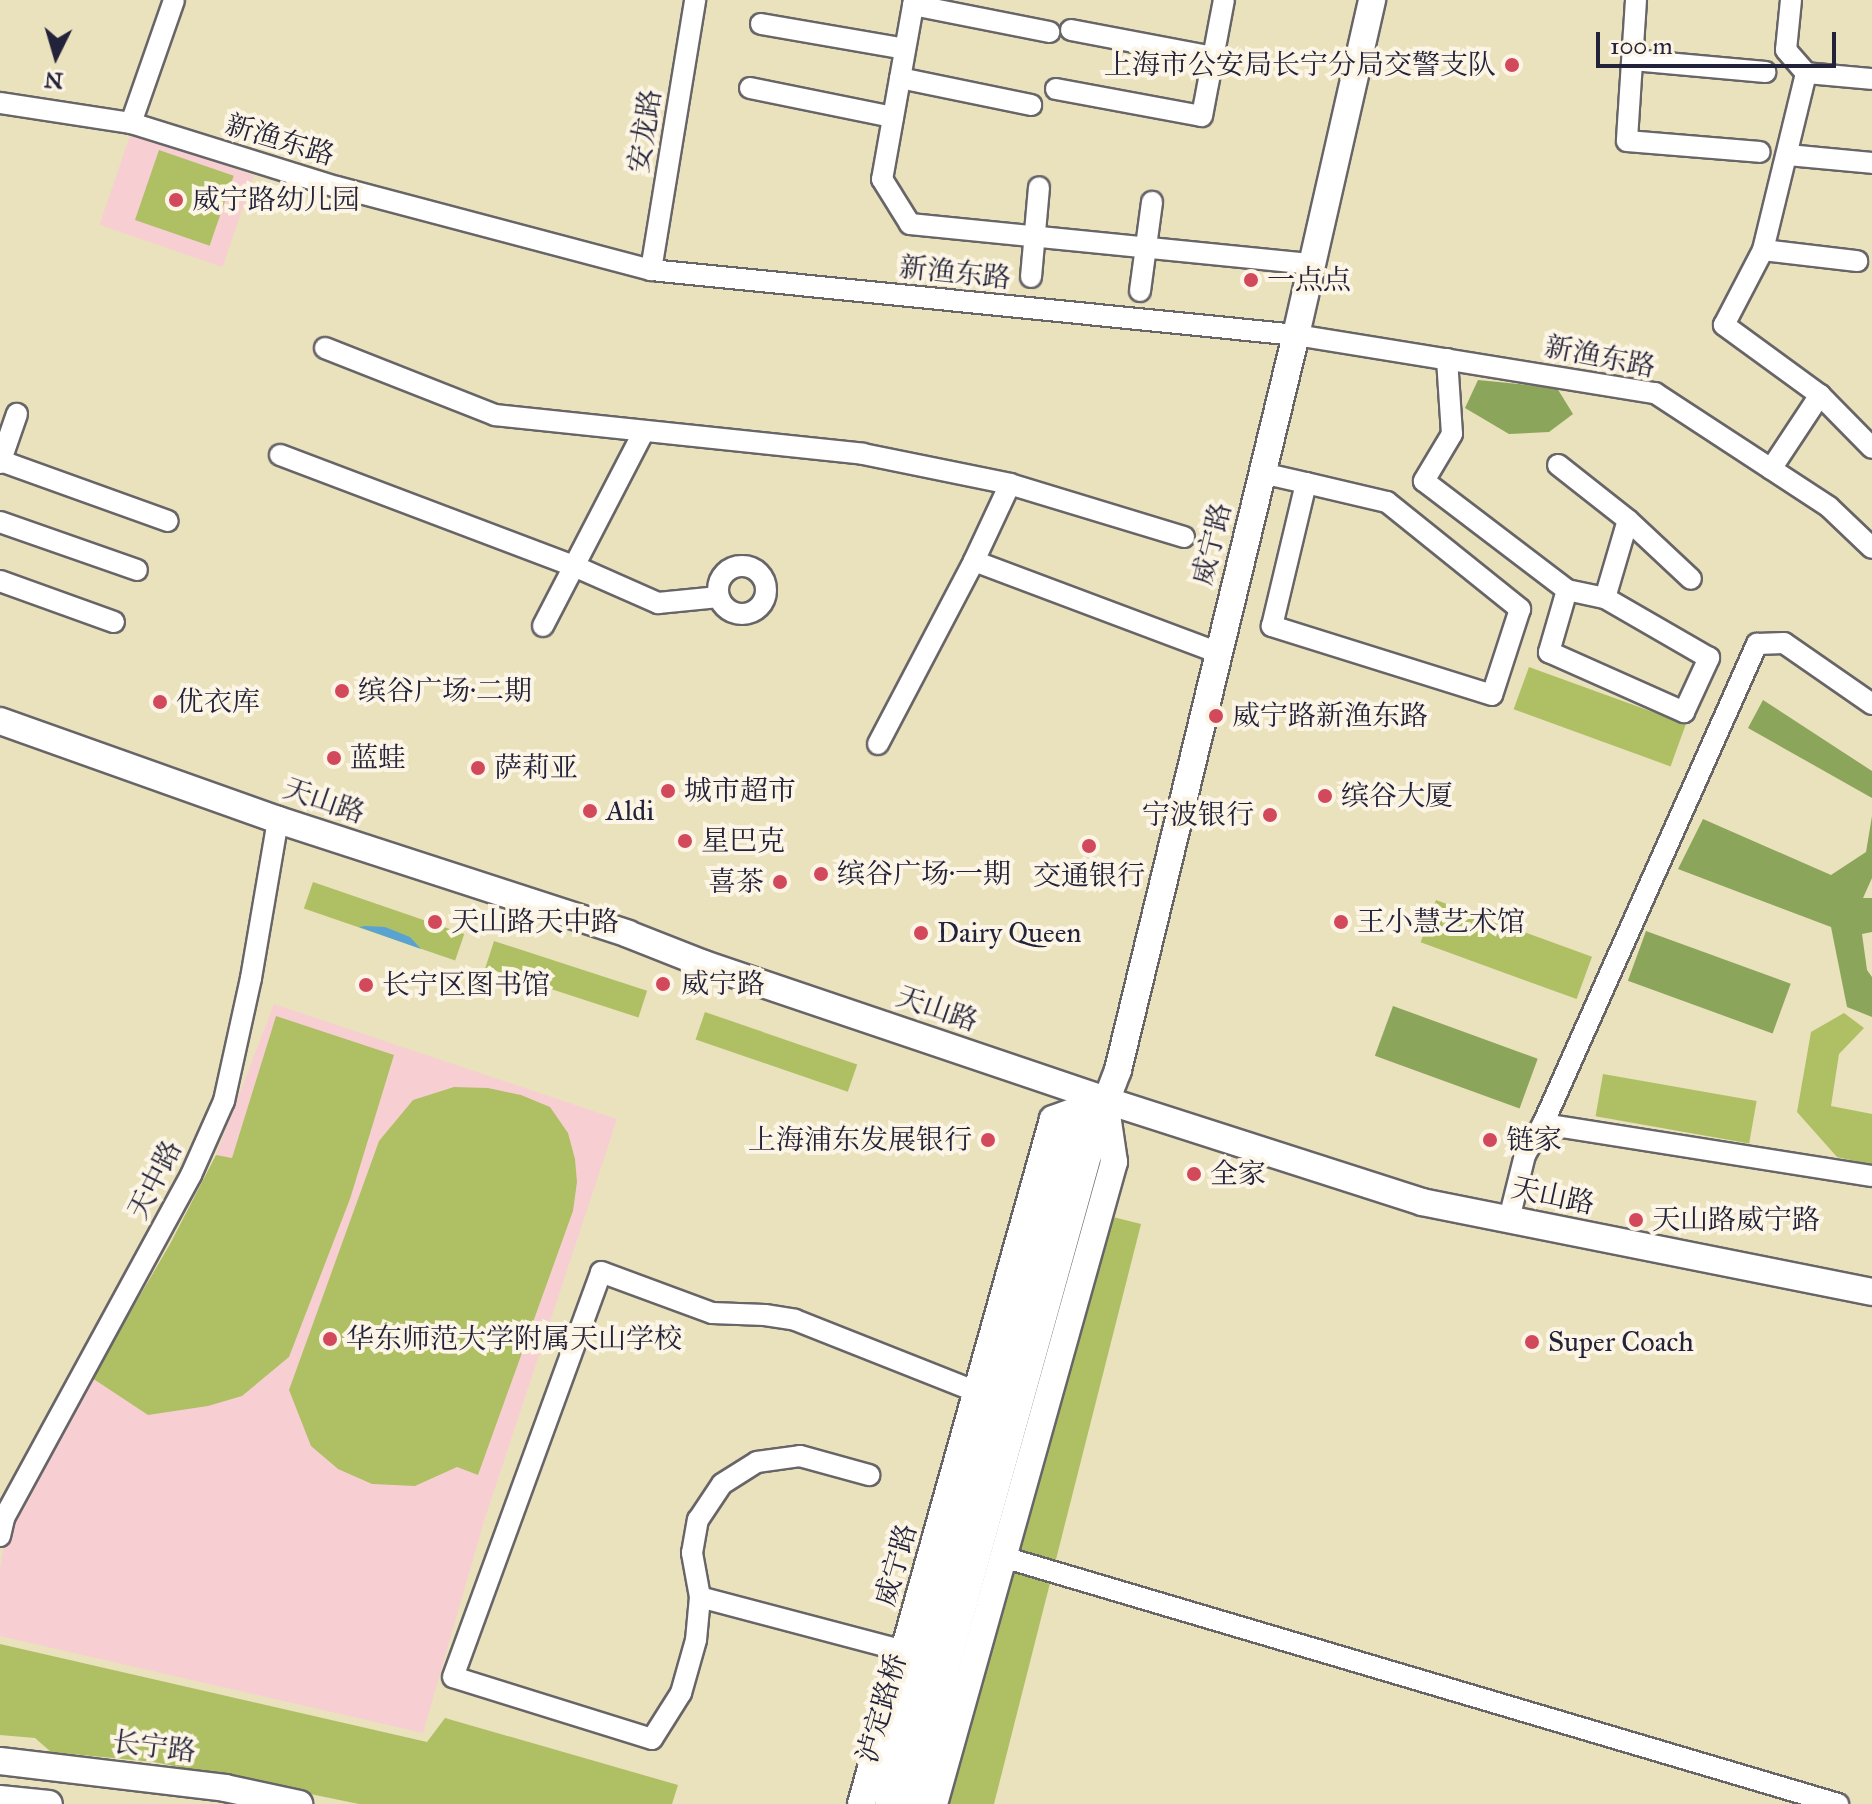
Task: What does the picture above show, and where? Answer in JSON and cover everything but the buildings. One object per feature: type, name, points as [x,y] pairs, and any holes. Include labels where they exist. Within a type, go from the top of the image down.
[{"type":"main road","name":"威宁路","points":[[861,1804],[904,1651],[1001,1398],[1075,1127],[1105,1100],[1118,1070],[1296,335],[1372,0]]},
{"type":"main road","name":"天山路","points":[[0,721],[278,820],[628,934],[704,964],[1105,1100],[1422,1202],[1872,1292]]},
{"type":"main road","name":"威宁路","points":[[934,1804],[1114,1162],[1105,1100]]},
{"type":"main road","name":"泸定路桥","points":[[888,1804],[1001,1398]]},
{"type":"main road","name":"泸定路桥","points":[[908,1804],[1001,1398]]},
{"type":"main road","name":"长宁路","points":[[0,1761],[225,1788],[299,1804]]},
{"type":"main road","points":[[0,1799],[49,1804]]},
{"type":"street","points":[[131,123],[174,0]]},
{"type":"street","name":"安龙路","points":[[651,270],[695,0]]},
{"type":"street","points":[[1056,89],[1202,116],[1224,0]]},
{"type":"street","points":[[1636,0],[1627,141],[1760,152]]},
{"type":"street","points":[[1791,0],[1786,50],[1806,73],[1872,79]]},
{"type":"street","points":[[1049,32],[913,2],[882,179],[910,224],[1312,264]]},
{"type":"street","points":[[761,24],[905,49]]},
{"type":"street","points":[[1071,30],[1213,57]]},
{"type":"street","points":[[1633,60],[1765,72]]},
{"type":"street","points":[[1806,73],[1763,250],[1724,325],[1820,395],[1872,448]]},
{"type":"street","points":[[900,78],[1031,105]]},
{"type":"street","points":[[750,88],[893,117]]},
{"type":"street","name":"新渔东路","points":[[0,103],[131,123],[337,187],[651,270],[1296,335],[1655,393],[1829,507],[1872,548]]},
{"type":"street","points":[[1788,155],[1872,163]]},
{"type":"street","points":[[1031,277],[1039,187]]},
{"type":"street","points":[[1140,291],[1152,202]]},
{"type":"street","points":[[1763,250],[1857,261]]},
{"type":"street","points":[[325,348],[495,415],[863,454],[1010,484],[1184,537]]},
{"type":"street","points":[[1447,359],[1452,434],[1424,481],[1567,590],[1605,598],[1709,658],[1684,712],[1549,652],[1567,590]]},
{"type":"street","points":[[1771,469],[1820,395]]},
{"type":"street","points":[[17,414],[0,462],[168,521]]},
{"type":"street","points":[[543,626],[643,433]]},
{"type":"street","points":[[280,455],[574,566],[658,603],[719,597]]},
{"type":"street","points":[[1558,465],[1628,520],[1691,579]]},
{"type":"street","points":[[1262,473],[1306,483],[1387,502],[1520,609],[1492,695],[1272,626],[1306,483]]},
{"type":"street","points":[[878,744],[974,561],[1010,484]]},
{"type":"street","points":[[1605,598],[1628,520]]},
{"type":"street","points":[[0,522],[137,570]]},
{"type":"street","points":[[974,561],[1219,653]]},
{"type":"street","points":[[0,581],[114,622]]},
{"type":"street","points":[[1509,1219],[1525,1155],[1543,1124],[1757,644],[1784,643],[1872,704]]},
{"type":"street","name":"天中路","points":[[0,1536],[4,1518],[191,1175],[224,1101],[251,978],[278,820]]},
{"type":"street","points":[[1543,1124],[1872,1176]]},
{"type":"street","points":[[869,1475],[800,1456],[757,1462],[722,1484],[698,1520],[692,1553],[700,1597],[696,1640],[681,1693],[652,1739],[453,1677],[601,1272],[712,1313],[765,1315],[795,1320],[1001,1398]]},
{"type":"street","points":[[1003,1557],[1838,1804]]},
{"type":"street","points":[[700,1597],[904,1651]]},
{"type":"shaded area","name":"威宁路幼儿园","points":[[131,133],[254,175],[222,267],[99,225]]},
{"type":"shaded area","name":"华东师范大学附属天山学校","points":[[274,1004],[617,1119],[484,1521],[423,1733],[0,1636],[0,1568],[6,1534],[37,1471],[170,1244],[216,1155]]},
{"type":"green space","points":[[159,150],[234,176],[210,246],[135,220]]},
{"type":"green space","points":[[1478,380],[1557,388],[1573,414],[1549,432],[1509,434],[1465,408]]},
{"type":"green space","points":[[1529,667],[1686,724],[1671,766],[1514,709]]},
{"type":"green space","points":[[1763,700],[1872,771],[1872,798],[1748,728]]},
{"type":"green space","points":[[1872,816],[1872,878],[1863,898],[1872,898],[1872,932],[1862,934],[1867,970],[1872,977],[1872,1017],[1847,1007],[1831,927],[1678,869],[1703,819],[1831,875],[1866,852]]},
{"type":"green space","points":[[313,882],[464,934],[455,961],[304,908]]},
{"type":"green space","points":[[1436,900],[1592,957],[1577,999],[1421,942]]},
{"type":"green space","points":[[1646,931],[1791,984],[1773,1033],[1628,981]]},
{"type":"green space","points":[[494,941],[647,991],[638,1017],[485,968]]},
{"type":"green space","points":[[1393,1006],[1538,1059],[1520,1108],[1375,1056]]},
{"type":"green space","points":[[705,1012],[857,1064],[848,1092],[696,1039]]},
{"type":"green space","points":[[1844,1013],[1864,1028],[1839,1054],[1831,1106],[1872,1114],[1872,1165],[1837,1157],[1797,1112],[1811,1032]]},
{"type":"green space","points":[[276,1016],[394,1055],[350,1199],[289,1357],[242,1396],[208,1406],[148,1415],[92,1378],[170,1244],[216,1155],[232,1158]]},
{"type":"green space","points":[[1603,1074],[1757,1101],[1749,1143],[1596,1116]]},
{"type":"green space","points":[[454,1087],[488,1088],[521,1095],[550,1107],[568,1133],[575,1159],[577,1182],[573,1211],[478,1475],[457,1467],[415,1486],[372,1484],[338,1469],[311,1446],[289,1390],[379,1141],[413,1100]]},
{"type":"green space","points":[[1109,1216],[1141,1224],[994,1804],[946,1804]]},
{"type":"green space","points":[[0,1644],[427,1742],[445,1718],[678,1785],[672,1804],[359,1804],[154,1762],[51,1752],[35,1738],[0,1735]]},
{"type":"water","points":[[359,927],[385,927],[410,937],[421,949]]},
{"type":"place","name":"上海市公安局长宁分局交警支队","points":[[1512,65]]},
{"type":"place","name":"威宁路幼儿园","points":[[176,200]]},
{"type":"place","name":"一点点","points":[[1251,280]]},
{"type":"place","name":"缤谷广场·二期","points":[[342,691]]},
{"type":"place","name":"优衣库","points":[[160,702]]},
{"type":"place","name":"威宁路新渔东路","points":[[1216,716]]},
{"type":"place","name":"蓝蛙","points":[[334,758]]},
{"type":"place","name":"萨莉亚","points":[[478,768]]},
{"type":"place","name":"城市超市","points":[[668,791]]},
{"type":"place","name":"缤谷大厦","points":[[1325,796]]},
{"type":"place","name":"Aldi","points":[[590,811]]},
{"type":"place","name":"宁波银行","points":[[1270,815]]},
{"type":"place","name":"星巴克","points":[[685,841]]},
{"type":"place","name":"交通银行","points":[[1089,846]]},
{"type":"place","name":"缤谷广场·一期","points":[[821,874]]},
{"type":"place","name":"喜茶","points":[[780,882]]},
{"type":"place","name":"天山路天中路","points":[[435,922]]},
{"type":"place","name":"王小慧艺术馆","points":[[1341,922]]},
{"type":"place","name":"Dairy Queen","points":[[921,933]]},
{"type":"place","name":"威宁路","points":[[663,984]]},
{"type":"place","name":"长宁区图书馆","points":[[366,985]]},
{"type":"place","name":"上海浦东发展银行","points":[[988,1140]]},
{"type":"place","name":"链家","points":[[1490,1140]]},
{"type":"place","name":"全家","points":[[1194,1174]]},
{"type":"place","name":"天山路威宁路","points":[[1636,1220]]},
{"type":"place","name":"华东师范大学附属天山学校","points":[[330,1339]]},
{"type":"place","name":"Super Coach","points":[[1532,1342]]}]
